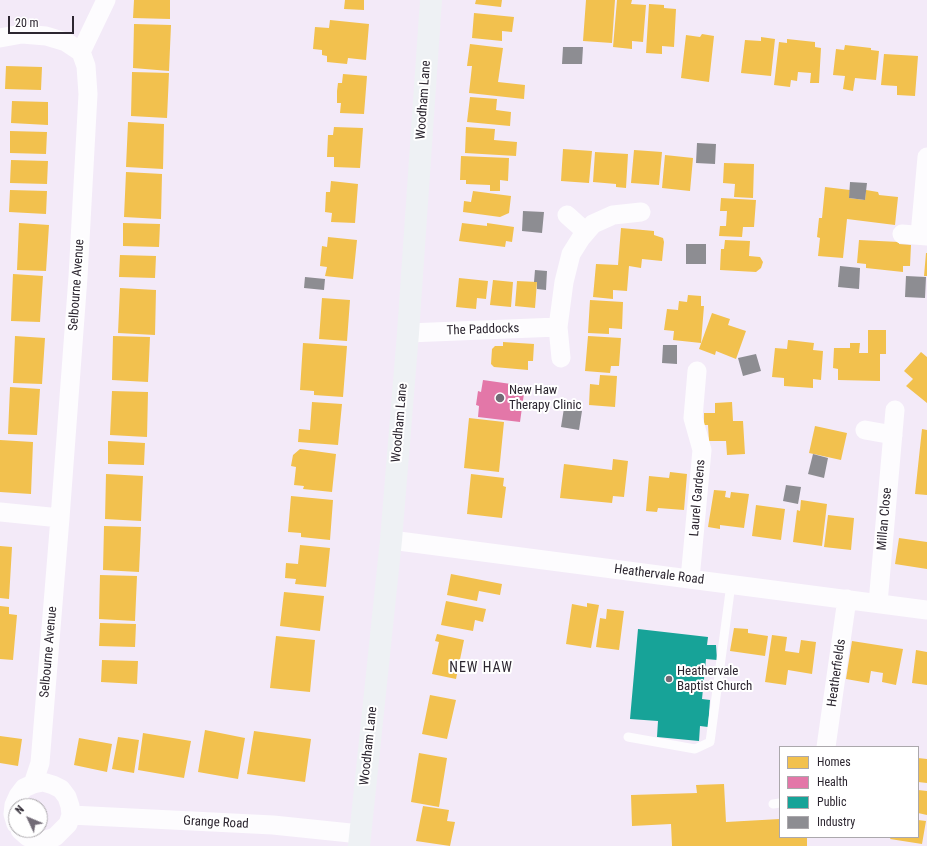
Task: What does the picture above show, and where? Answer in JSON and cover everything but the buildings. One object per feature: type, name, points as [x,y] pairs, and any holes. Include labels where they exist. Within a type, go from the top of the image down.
[{"type":"main road","name":"Woodham Lane","points":[[360,840],[391,540],[408,333],[431,0]]},
{"type":"street","points":[[0,38],[22,34],[46,36],[66,42],[80,52],[106,0]]},
{"type":"street","name":"Selbourne Avenue","points":[[33,784],[40,763],[78,277],[88,94],[86,66],[80,52]]},
{"type":"street","points":[[916,235],[927,157]]},
{"type":"street","points":[[561,358],[558,327],[564,282],[571,254],[593,224],[613,216],[641,212]]},
{"type":"street","points":[[567,214],[586,232]]},
{"type":"street","name":"The Paddocks","points":[[408,333],[558,327]]},
{"type":"street","name":"Laurel Gardens","points":[[690,579],[702,450],[693,418],[697,371]]},
{"type":"street","name":"Millan Close","points":[[878,603],[895,410]]},
{"type":"street","points":[[865,430],[893,435]]},
{"type":"street","points":[[0,512],[60,518]]},
{"type":"street","name":"Heathervale Road","points":[[391,540],[927,610]]},
{"type":"street","name":"Heatherfields","points":[[826,746],[847,599]]},
{"type":"street","points":[[7,805],[21,792],[33,784],[43,782],[53,784],[61,789],[67,797],[70,806],[71,815],[68,824],[55,837],[37,843]]},
{"type":"street","name":"Grange Road","points":[[71,815],[273,826],[360,840]]},
{"type":"lane","points":[[628,737],[695,749],[710,742],[731,584]]},
{"type":"place","name":"New Haw Therapy Clinic","points":[[500,398]]},
{"type":"place","name":"Heathervale Baptist Church","points":[[669,679]]},
{"type":"district","name":"NEW HAW","points":[[481,668]]}]
